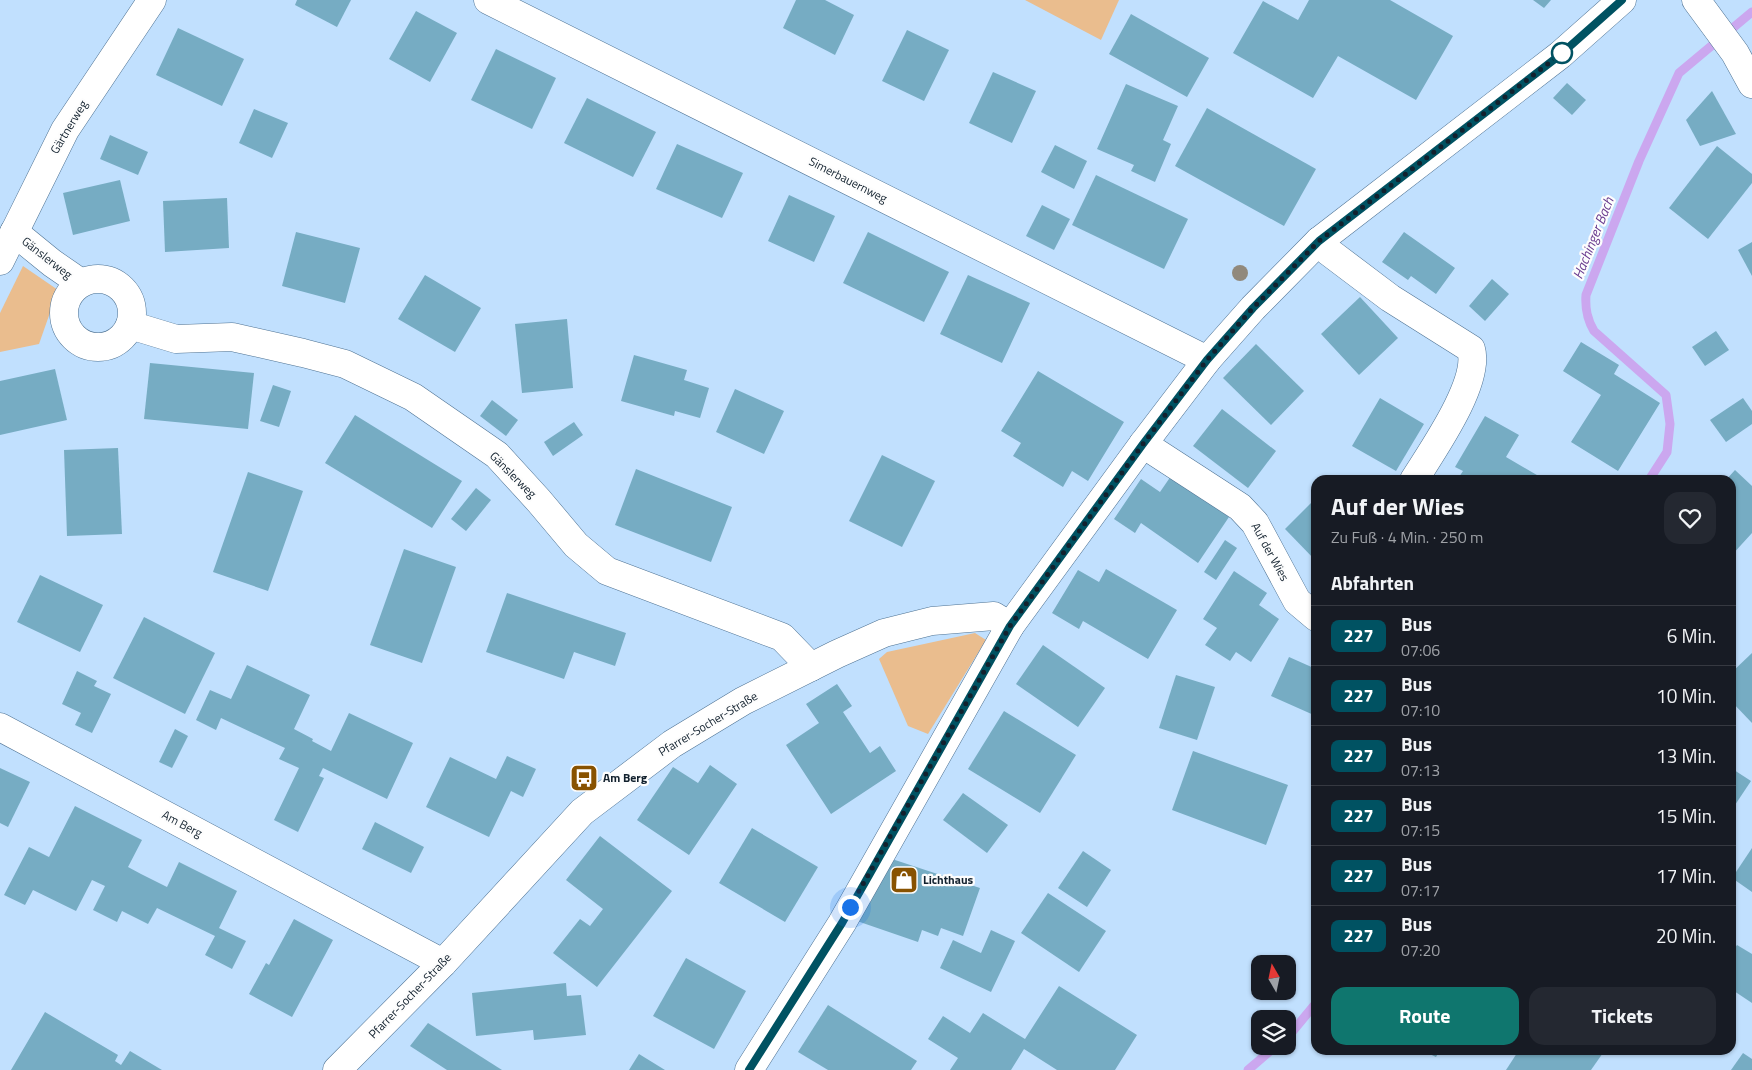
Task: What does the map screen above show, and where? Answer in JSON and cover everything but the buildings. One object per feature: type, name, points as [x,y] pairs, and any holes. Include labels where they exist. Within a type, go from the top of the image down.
[{"type":"street","name":"Gärtnerweg","points":[[0,261],[65,130],[152,0]]},
{"type":"street","name":"Simerbauernweg","points":[[488,0],[1207,360]]},
{"type":"street","points":[[749,1070],[842,923],[1010,626],[1207,360],[1253,308],[1319,241],[1560,55],[1622,0]]},
{"type":"street","points":[[1696,0],[1723,36],[1752,84]]},
{"type":"street","name":"Gänslerweg","points":[[14,232],[52,263],[81,283]]},
{"type":"street","points":[[1319,241],[1329,252],[1390,298],[1471,349],[1474,357],[1470,375],[1455,412],[1417,475]]},
{"type":"street","name":"Gänslerweg","points":[[96,279],[111,281],[128,294],[133,311],[130,325],[122,338],[111,345],[98,347],[82,343],[72,335],[65,321],[66,300],[81,283],[96,279]]},
{"type":"street","name":"Gänslerweg","points":[[130,325],[176,339],[232,337],[303,353],[345,364],[413,397],[497,455],[539,500],[576,545],[607,571],[782,637],[811,667]]},
{"type":"street","name":"Auf der Wies","points":[[1143,444],[1240,507],[1255,522],[1297,601],[1311,613]]},
{"type":"street","name":"Pfarrer-Socher-Straße","points":[[337,1070],[443,963],[582,812],[672,744],[743,701],[884,633],[932,621],[994,616],[1010,626]]},
{"type":"street","name":"Am Berg","points":[[0,727],[443,963]]},
{"type":"shaded area","points":[[1025,0],[1119,0],[1101,40]]},
{"type":"shaded area","points":[[23,266],[58,290],[39,344],[0,352],[0,313]]},
{"type":"shaded area","points":[[975,633],[986,640],[928,734],[908,726],[879,659],[887,652]]},
{"type":"waterway","name":"Hachinger Bach","points":[[1652,475],[1667,452],[1670,424],[1666,395],[1594,331],[1587,314],[1586,295],[1639,161],[1679,73],[1752,12]]},
{"type":"waterway","name":"Hachinger Bach","points":[[1296,1027],[1311,1009]]},
{"type":"waterway","name":"Hachinger Bach","points":[[1248,1070],[1266,1055]]},
{"type":"bus line","name":"227","points":[[749,1070],[842,923],[1010,626],[1207,360],[1253,308],[1319,241],[1560,55],[1622,0]]},
{"type":"place","name":"Am Berg","points":[[584,778]]},
{"type":"place","name":"Lichthaus","points":[[904,880]]},
{"type":"route","points":[[850,907],[1010,626],[1207,360],[1253,308],[1319,241],[1562,53]]}]
